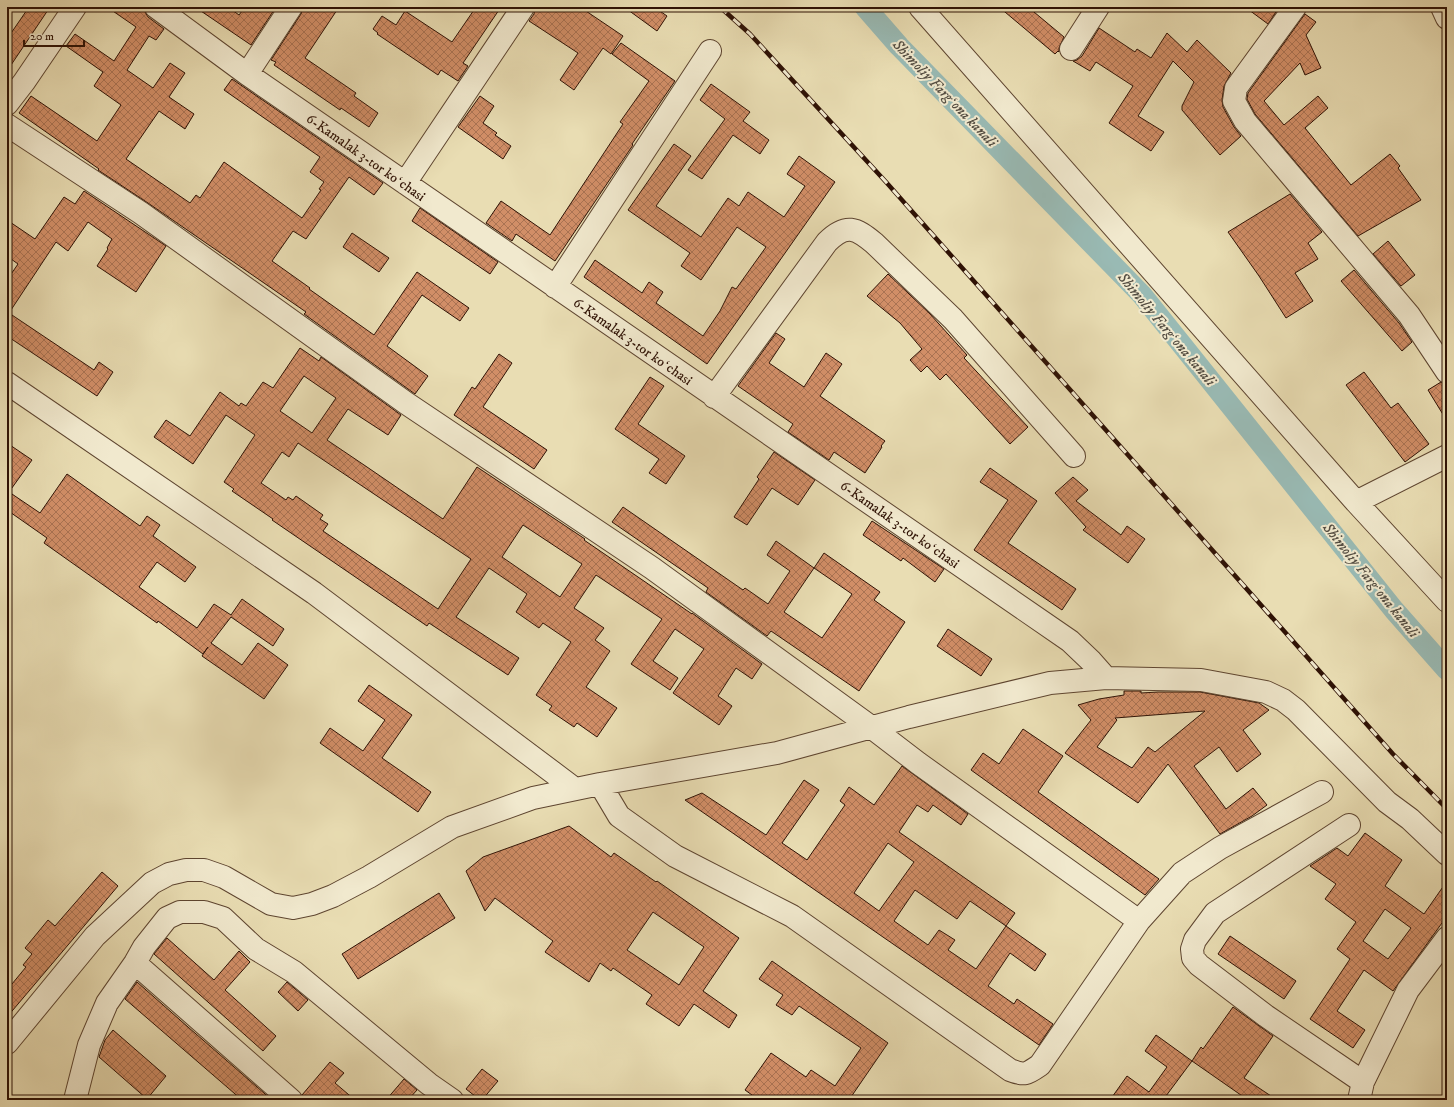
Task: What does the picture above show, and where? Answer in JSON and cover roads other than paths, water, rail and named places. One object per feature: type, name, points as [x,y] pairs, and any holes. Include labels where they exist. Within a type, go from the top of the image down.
[{"type":"street","points":[[7,104],[24,82],[75,7]]},
{"type":"street","name":"6-Kamalak 3-tor koʻchasi","points":[[156,7],[247,74],[1070,641],[1106,678]]},
{"type":"street","points":[[247,74],[291,7]]},
{"type":"street","points":[[405,183],[523,7]]},
{"type":"street","points":[[920,7],[1356,502],[1447,601]]},
{"type":"street","points":[[1071,49],[1098,7]]},
{"type":"street","points":[[1295,7],[1236,88],[1234,101],[1245,121],[1409,315],[1447,372]]},
{"type":"street","points":[[1442,7],[1447,18]]},
{"type":"street","points":[[555,287],[710,51]]},
{"type":"street","points":[[7,125],[141,214],[406,403],[652,568],[872,727],[918,763],[1139,921]]},
{"type":"street","points":[[714,397],[827,242],[834,234],[852,229],[860,231],[874,243],[953,319],[1074,456]]},
{"type":"street","points":[[7,383],[314,593],[575,789]]},
{"type":"street","points":[[1356,502],[1447,456]]},
{"type":"street","points":[[7,1043],[95,936],[152,882],[169,874],[186,870],[204,870],[224,876],[271,904],[293,908],[299,907],[312,904],[332,896],[370,877],[452,827],[533,798],[600,784],[777,753],[909,717],[1050,683],[1106,678],[1201,680],[1266,692],[1283,700],[1296,710],[1387,802],[1410,819],[1447,854]]},
{"type":"street","points":[[600,784],[619,816],[675,856],[792,916],[1010,1070],[1021,1075],[1030,1072],[1040,1065],[1139,921],[1182,874],[1220,848],[1322,792]]},
{"type":"street","points":[[1349,825],[1215,913],[1194,940],[1192,949],[1194,958],[1199,965],[1361,1091],[1408,990],[1447,938]]},
{"type":"street","points":[[75,1100],[89,1045],[107,1003],[135,963],[144,947],[166,918],[180,912],[204,912],[223,918],[256,949],[294,972],[429,1084],[452,1100]]},
{"type":"street","points":[[135,963],[291,1100]]},
{"type":"waterway","name":"Shimoliy Fargʻona kanali","points":[[865,7],[899,46],[1142,295],[1394,610],[1447,670]]},
{"type":"railway","points":[[720,7],[750,34],[886,182],[1393,754],[1447,809]]}]
